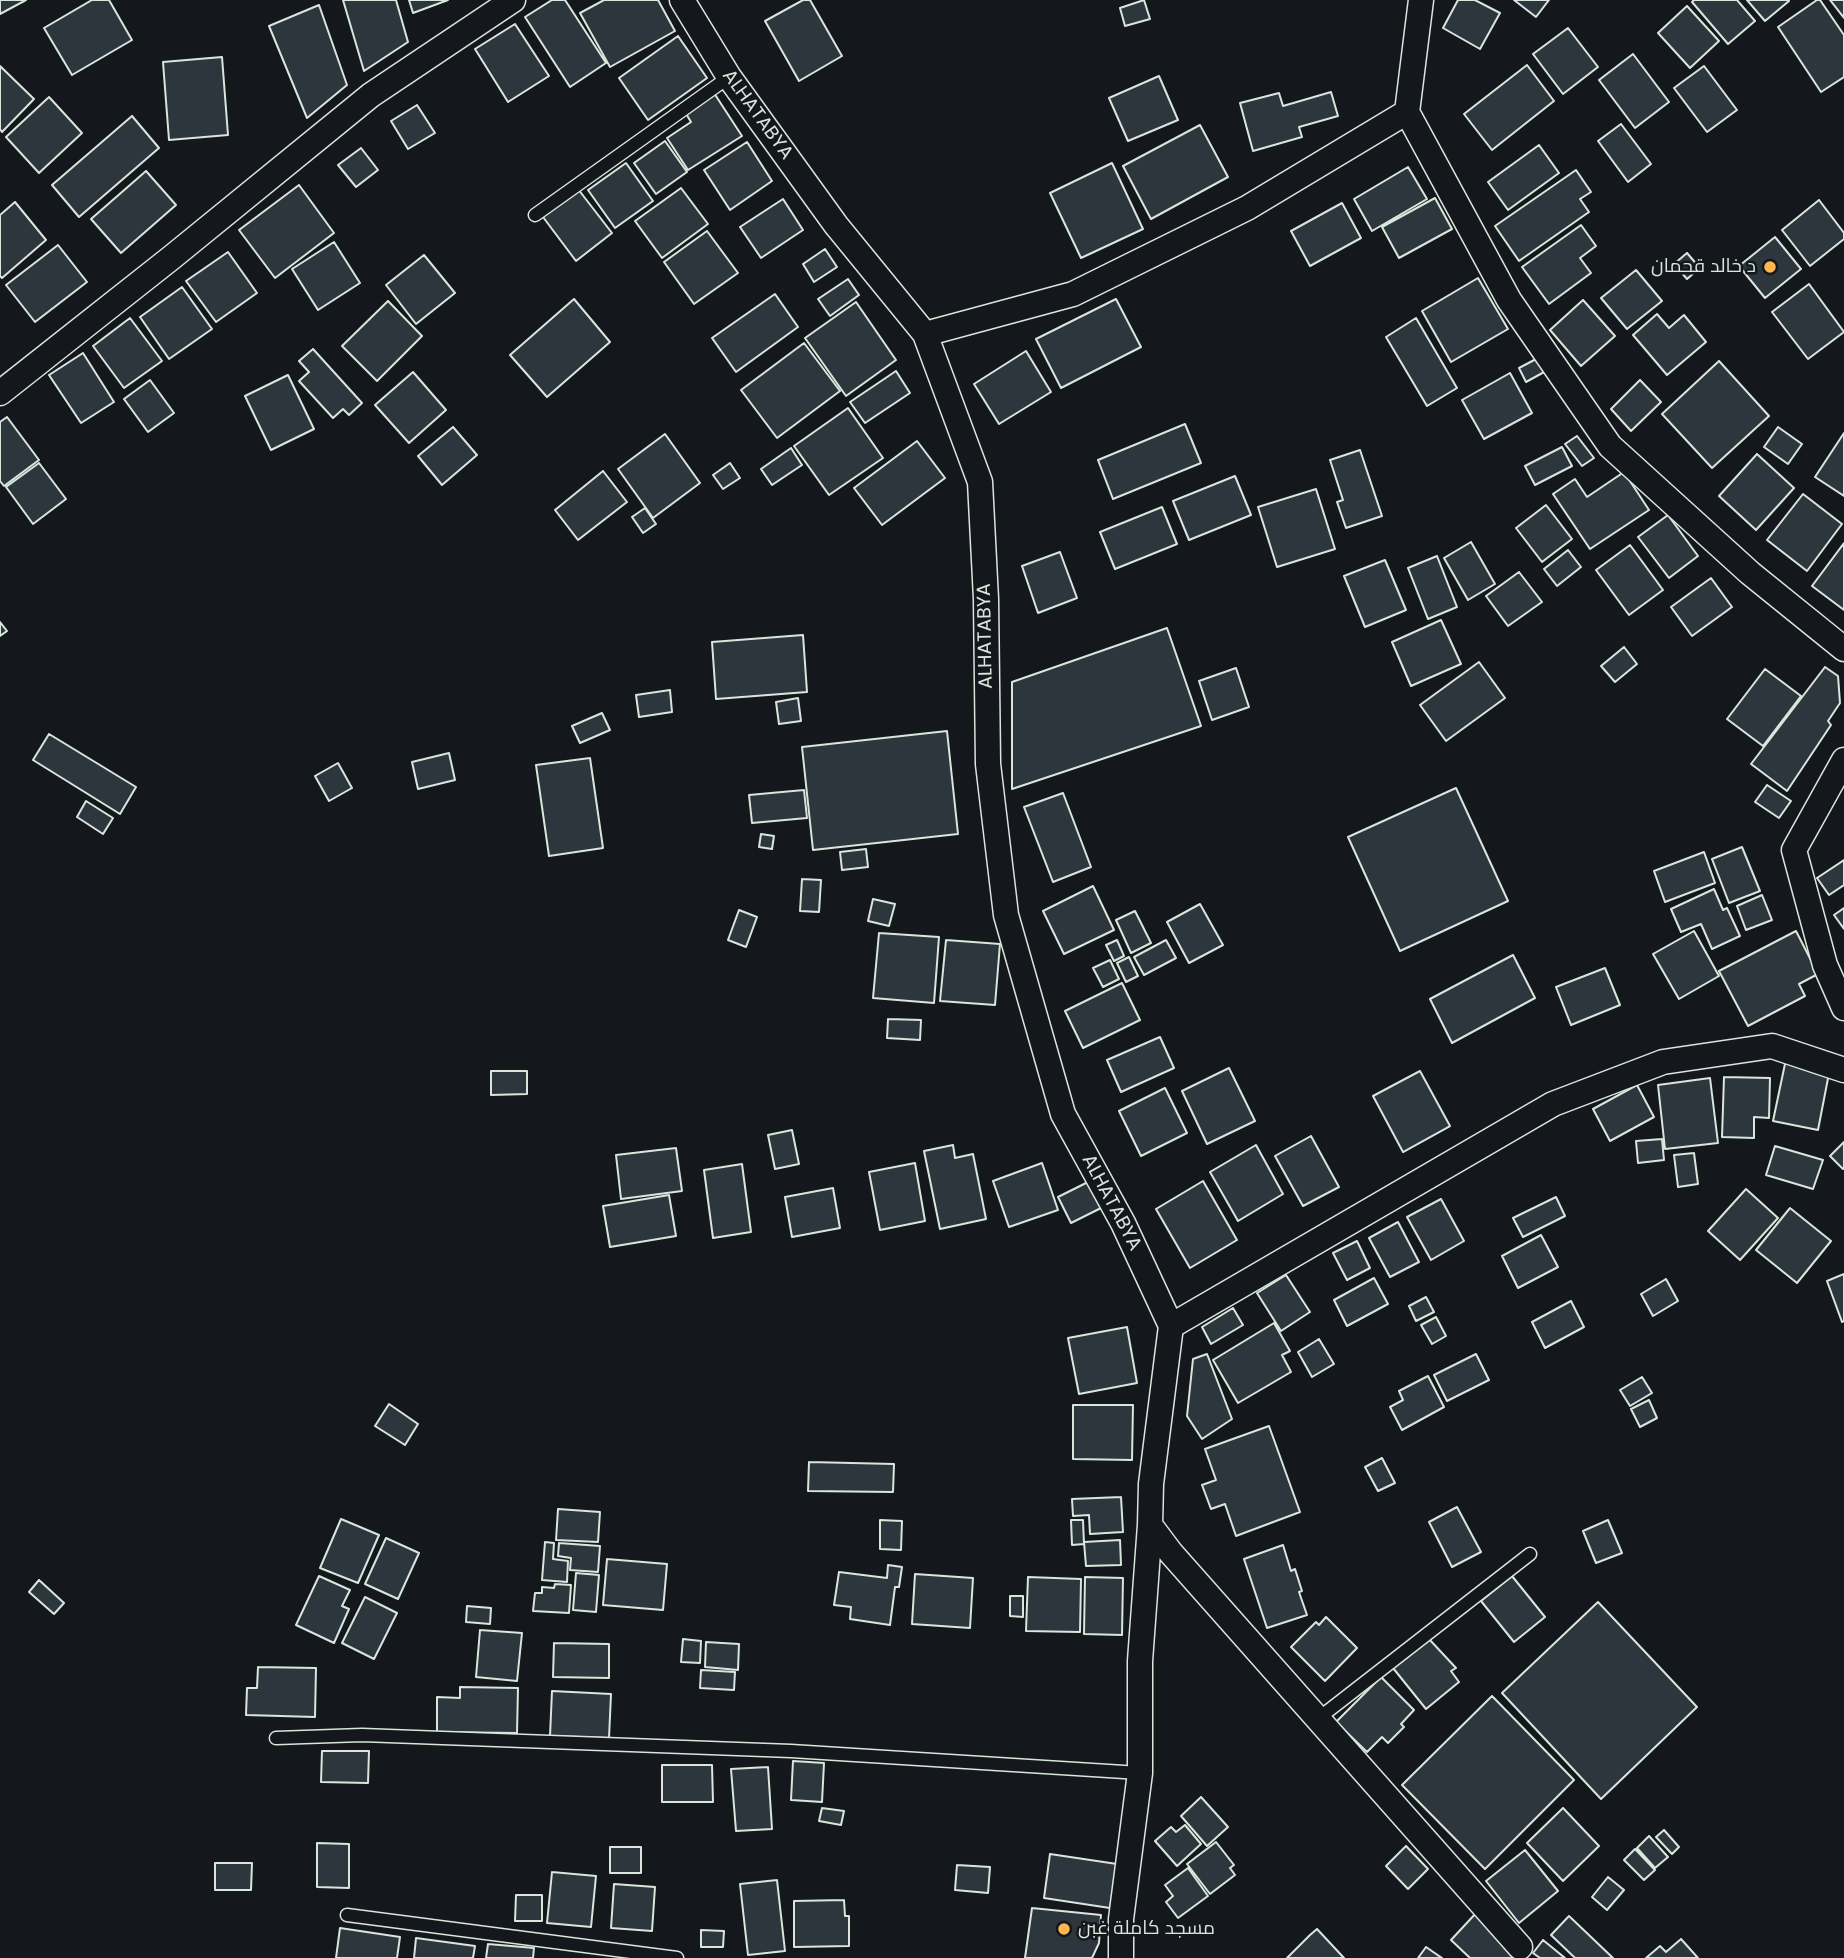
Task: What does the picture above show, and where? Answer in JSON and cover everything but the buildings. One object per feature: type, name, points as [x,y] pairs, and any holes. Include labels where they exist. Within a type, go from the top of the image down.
[{"type":"street","points":[[0,393],[371,95],[513,0]]},
{"type":"street","name":"ALHATABYA","points":[[682,0],[729,77],[836,225],[925,334],[979,482],[986,599],[988,764],[1006,915],[1063,1114],[1124,1223],[1171,1326]]},
{"type":"street","points":[[1421,0],[1407,112],[1509,300],[1610,446],[1750,573],[1844,649]]},
{"type":"street","points":[[925,334],[1073,294],[1247,208],[1407,112]]},
{"type":"street","points":[[1844,760],[1794,850],[1825,965],[1844,1008]]},
{"type":"street","points":[[1121,1958],[1121,1919],[1140,1773],[1140,1661],[1151,1484],[1171,1326],[1553,1104],[1663,1062],[1772,1046],[1844,1070]]},
{"type":"street","points":[[1150,1525],[1171,1553],[1520,1947]]},
{"type":"lane","points":[[535,215],[729,77]]},
{"type":"lane","points":[[1318,1718],[1530,1554]]},
{"type":"lane","points":[[276,1738],[362,1735],[792,1751],[1140,1773]]},
{"type":"lane","points":[[346,1915],[677,1958]]},
{"type":"place","name":"د خالد قحمان","points":[[1770,267]]},
{"type":"place","name":"مسجد كاملة غبن","points":[[1064,1929]]}]
